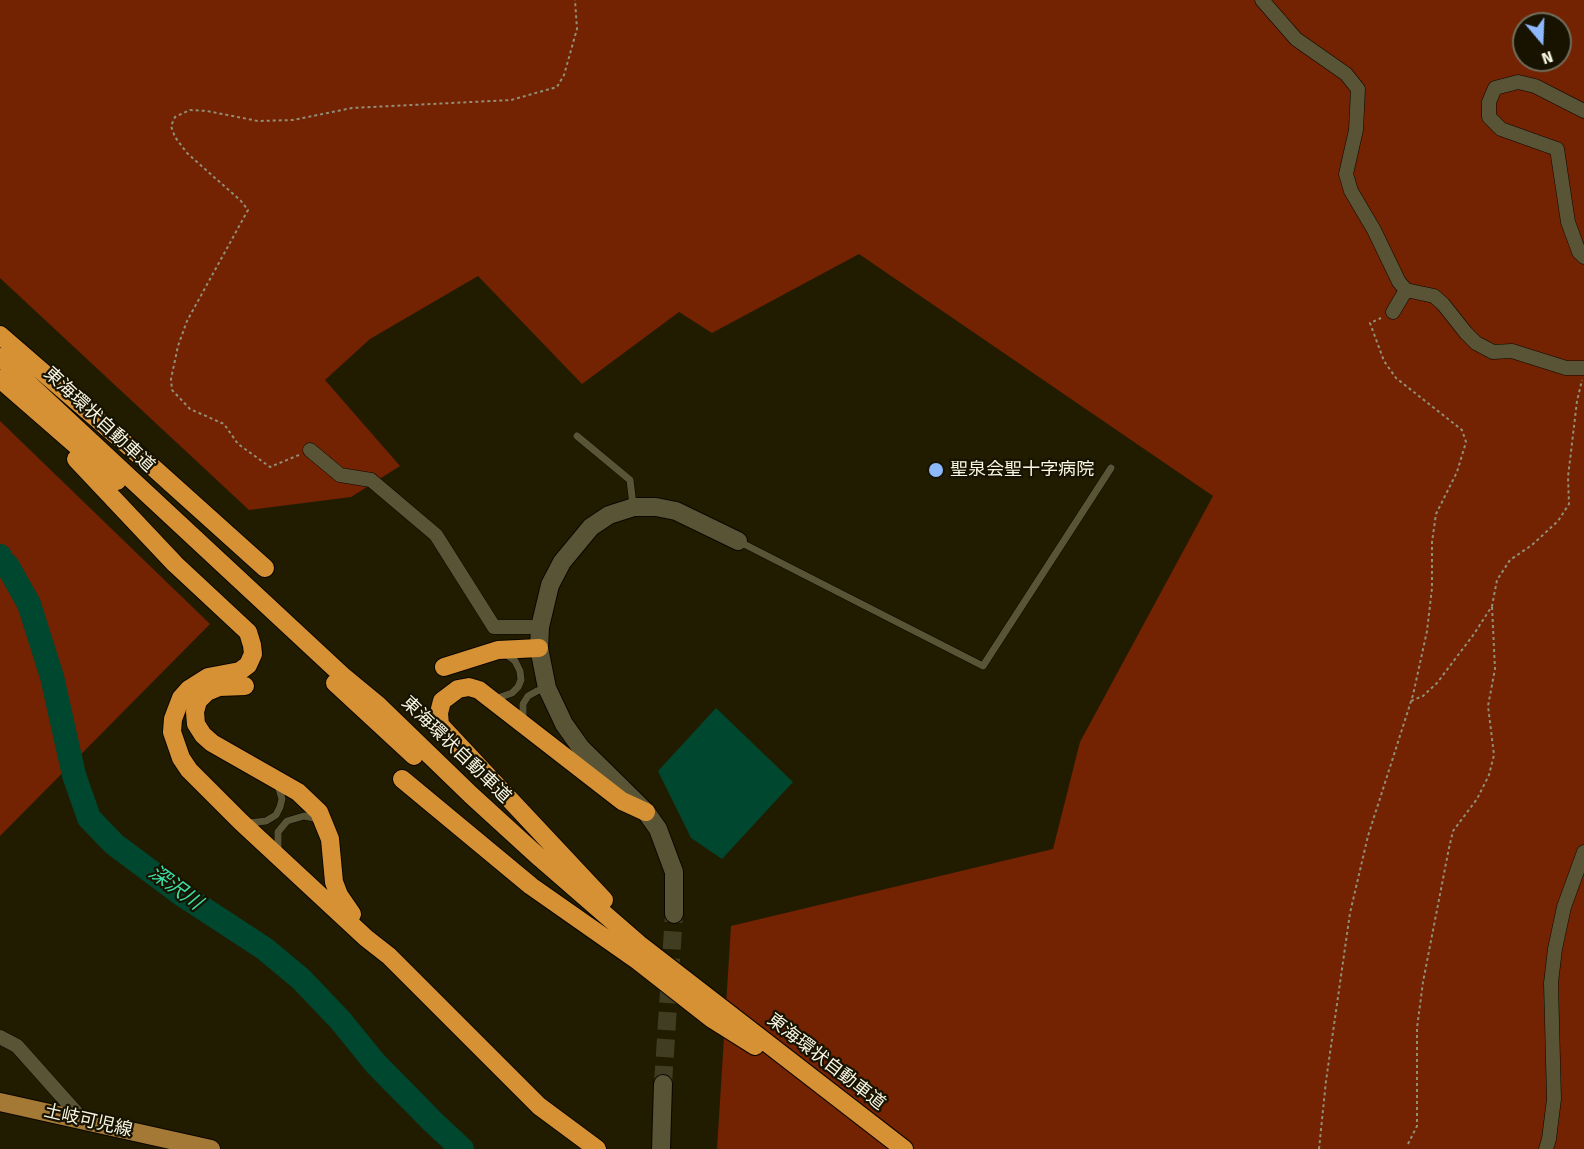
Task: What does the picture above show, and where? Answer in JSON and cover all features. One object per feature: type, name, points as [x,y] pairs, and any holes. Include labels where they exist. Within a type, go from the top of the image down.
[{"type":"highway","points":[[0,335],[265,568]]},
{"type":"highway","name":"東海環状自動車道","points":[[0,357],[344,677],[378,705],[540,858],[648,950],[904,1149]]},
{"type":"highway","points":[[0,379],[176,564],[248,632],[253,654],[248,665],[240,670],[208,677],[189,689],[176,708],[172,732],[181,758],[189,770],[241,822],[366,938],[389,956]]},
{"type":"highway","name":"東海環状自動車道","points":[[0,379],[159,518],[510,843],[708,1012],[759,1048],[889,1149]]},
{"type":"highway","points":[[444,667],[498,650],[539,648]]},
{"type":"highway","points":[[245,686],[219,687],[207,692],[198,701],[195,712],[196,724],[203,735],[212,743],[274,777],[310,801],[319,812],[330,839],[334,882],[339,896],[353,915],[389,956],[539,1106],[597,1149]]},
{"type":"highway","points":[[646,812],[622,801],[479,690],[469,687],[458,689],[442,701],[439,713],[440,725],[602,898],[674,962],[762,1032],[780,1051]]},
{"type":"highway","points":[[402,779],[531,886],[638,961],[712,1019],[759,1048]]},
{"type":"main road","name":"土岐可児線","points":[[0,1102],[211,1149]]},
{"type":"street","points":[[1262,0],[1296,39],[1346,74],[1358,89],[1356,130],[1346,174],[1352,191],[1399,282],[1406,290],[1434,296],[1476,343],[1492,352],[1512,351],[1566,368],[1584,370]]},
{"type":"street","points":[[1584,111],[1535,86],[1518,82],[1495,88],[1489,102],[1489,117],[1501,129],[1557,149],[1568,222],[1579,252],[1584,257]]},
{"type":"street","points":[[1393,312],[1406,290]]},
{"type":"street","points":[[310,450],[340,475],[371,480],[436,535],[494,627],[540,627]]},
{"type":"street","points":[[674,914],[674,872],[658,829],[646,812],[581,748],[564,724],[547,688],[539,648],[540,627],[550,585],[577,542],[591,527],[609,515],[634,507],[656,507],[676,511],[738,541]]},
{"type":"street","points":[[1546,1149],[1554,1099],[1551,983],[1555,949],[1564,907],[1584,852]]},
{"type":"street","points":[[0,1037],[16,1046],[82,1119]]},
{"type":"street","points":[[661,1149],[663,1084]]},
{"type":"lane","points":[[577,436],[630,480],[634,507]]},
{"type":"lane","points":[[738,541],[983,666],[1111,468]]},
{"type":"lane","points":[[493,700],[512,693],[518,687],[520,680],[520,670],[515,661],[498,650]]},
{"type":"lane","points":[[523,723],[523,704],[528,696],[547,688]]},
{"type":"lane","points":[[241,822],[255,824],[276,815],[282,799],[281,789],[274,777]]},
{"type":"lane","points":[[279,855],[276,843],[278,832],[287,821],[304,816],[314,818],[326,827]]},
{"type":"path","points":[[310,450],[270,466],[238,444],[224,424],[190,409],[172,390],[171,379],[178,346],[187,321],[248,210],[187,153],[175,137],[171,126],[175,117],[190,110],[258,121],[293,120],[352,108],[511,100],[557,87],[564,75],[577,28],[576,0]]},
{"type":"path","points":[[1319,1149],[1326,1081],[1330,1068],[1350,913],[1368,836],[1411,701],[1427,631],[1432,588],[1432,542],[1436,514],[1457,472],[1466,442],[1462,430],[1396,378],[1384,361],[1370,323],[1393,312]]},
{"type":"path","points":[[1408,1144],[1417,1126],[1417,1028],[1423,982],[1449,848],[1453,831],[1477,799],[1489,775],[1494,755],[1488,706],[1495,669],[1492,606],[1497,580],[1510,561],[1533,545],[1558,521],[1569,504],[1568,477],[1577,401],[1584,370]]},
{"type":"path","points":[[1411,701],[1423,696],[1437,684],[1492,606]]},
{"type":"shaded area","points":[[0,0],[1584,0],[1584,1149],[717,1149],[731,926],[1053,849],[1080,742],[1213,496],[859,254],[712,333],[679,312],[582,384],[478,276],[370,339],[325,380],[400,466],[351,497],[249,510],[0,278]]},
{"type":"shaded area","points":[[0,421],[210,624],[0,836]]},
{"type":"shaded area","points":[[716,708],[793,782],[722,859],[691,838],[658,771]]},
{"type":"waterway","name":"深沢川","points":[[0,556],[29,604],[52,677],[74,775],[89,818],[114,844],[181,894],[265,949],[301,979],[341,1021],[375,1063],[462,1149]]},
{"type":"tunnel","points":[[663,1084],[674,914]]},
{"type":"place","name":"聖泉会聖十字病院","points":[[936,470]]}]
